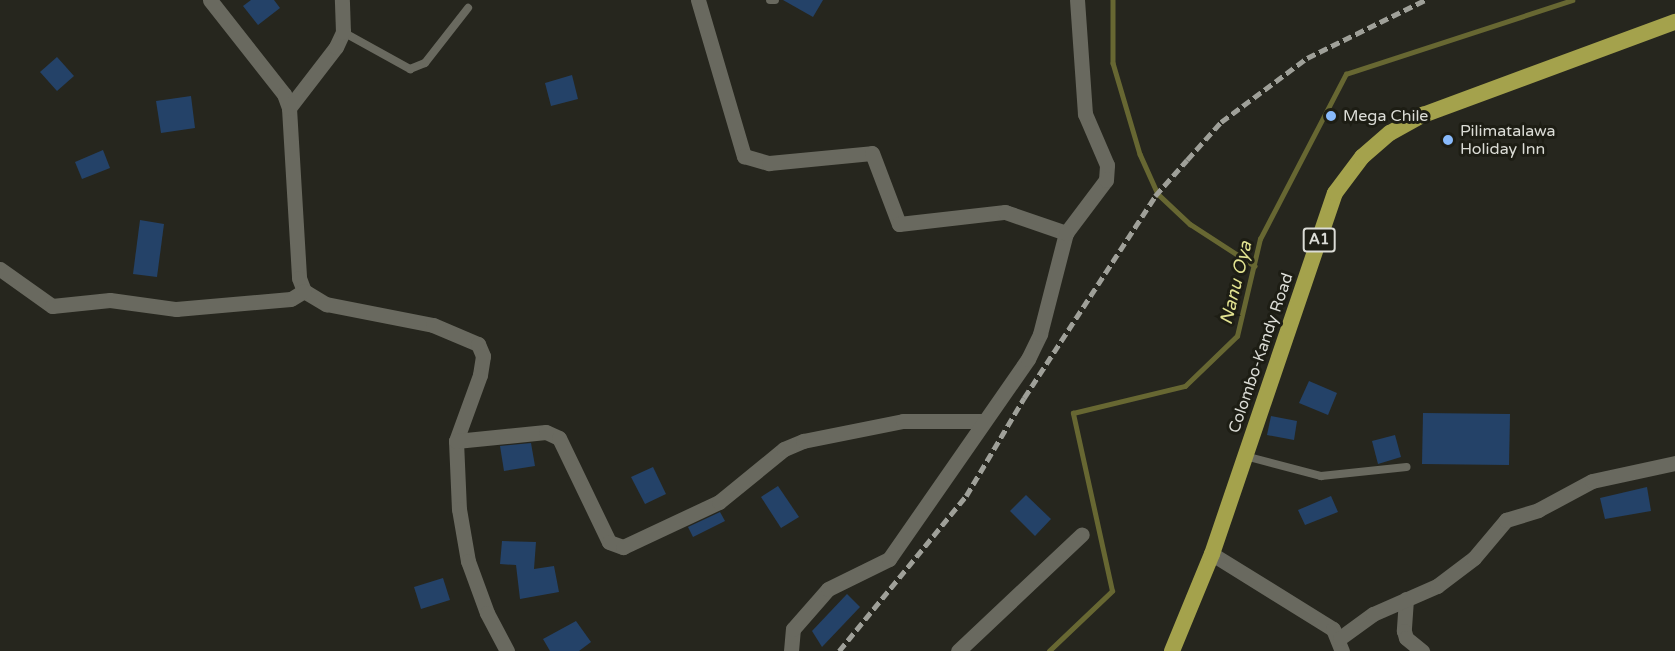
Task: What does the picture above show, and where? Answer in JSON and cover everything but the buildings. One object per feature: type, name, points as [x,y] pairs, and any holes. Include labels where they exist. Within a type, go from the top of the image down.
[{"type":"highway","name":"Colombo-Kandy Road","points":[[1172,651],[1212,554],[1335,193],[1362,157],[1390,133],[1423,115],[1675,22]]},
{"type":"street","points":[[210,0],[284,94],[290,108],[299,278],[304,291],[326,304],[433,325],[478,344],[483,356],[480,375],[456,441],[459,509],[468,561],[487,613],[507,651]]},
{"type":"street","points":[[290,108],[344,32],[342,0]]},
{"type":"street","points":[[698,0],[744,156],[769,163],[872,153],[899,224],[1005,212],[1066,233]]},
{"type":"street","points":[[791,651],[793,629],[828,589],[889,559],[1028,359],[1040,334],[1066,233],[1106,180],[1107,165],[1085,114],[1077,0]]},
{"type":"street","points":[[0,269],[52,306],[110,300],[176,309],[291,299],[304,291]]},
{"type":"street","points":[[456,441],[546,432],[559,438],[609,542],[623,547],[719,502],[784,449],[803,441],[903,421],[983,421]]},
{"type":"street","points":[[1212,554],[1333,628],[1341,644],[1373,614],[1437,586],[1474,558],[1506,520],[1538,510],[1592,481],[1675,463]]},
{"type":"street","points":[[958,651],[1082,534]]},
{"type":"street","points":[[1406,599],[1404,631],[1406,638],[1422,651]]},
{"type":"lane","points":[[770,0],[775,0]]},
{"type":"lane","points":[[344,32],[410,69],[425,63],[468,8]]},
{"type":"lane","points":[[1245,456],[1321,477],[1407,467]]},
{"type":"waterway","points":[[1113,0],[1113,63],[1140,154],[1158,194],[1190,224],[1255,266]]},
{"type":"waterway","name":"Nanu Oya","points":[[1049,651],[1112,591],[1073,413],[1185,386],[1237,336],[1260,239],[1346,74],[1572,0]]},
{"type":"railway","points":[[839,651],[966,496],[1024,398],[1155,196],[1221,122],[1307,58],[1425,0]]},
{"type":"place","name":"Mega Chile","points":[[1331,116]]},
{"type":"place","name":"Pilimatalawa Holiday Inn","points":[[1448,140]]}]
